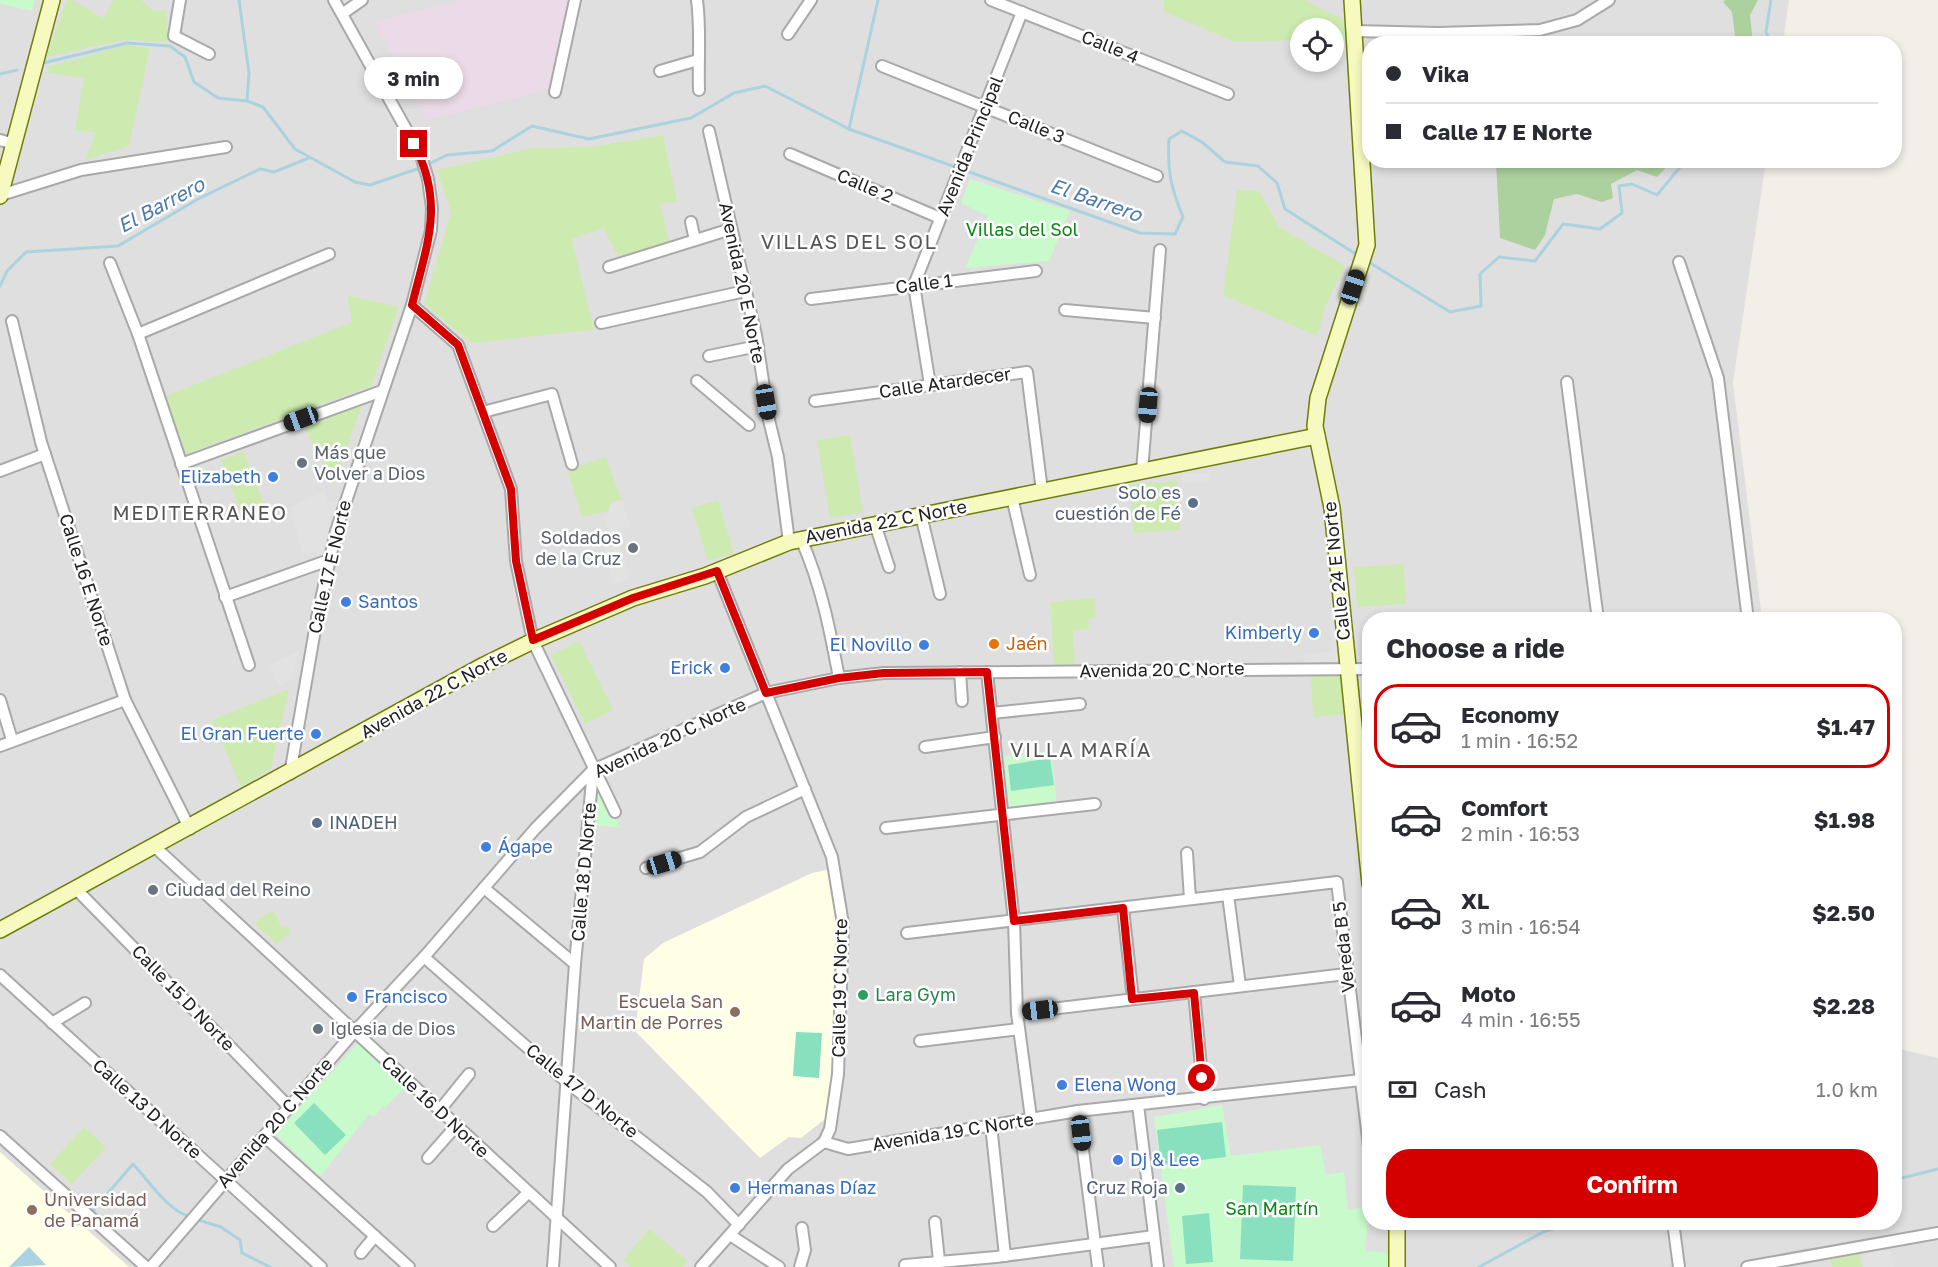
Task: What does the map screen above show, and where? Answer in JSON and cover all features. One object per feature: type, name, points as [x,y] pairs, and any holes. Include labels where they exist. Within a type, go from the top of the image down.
[{"type":"street","points":[[52,0],[7,142],[0,195],[81,170],[226,147]]},
{"type":"street","points":[[180,0],[174,36],[209,54]]},
{"type":"street","name":"Calle 17 E Norte","points":[[290,774],[329,560],[343,505],[412,305],[431,230],[432,208],[428,179],[421,156],[334,0]]},
{"type":"street","points":[[342,14],[362,0]]},
{"type":"street","points":[[555,92],[575,0]]},
{"type":"street","points":[[698,0],[699,90]]},
{"type":"street","points":[[788,34],[811,0]]},
{"type":"street","name":"Calle 4","points":[[991,0],[1228,94]]},
{"type":"street","name":"Calle 24 E Norte","points":[[1352,0],[1363,258],[1318,398],[1317,436],[1332,508],[1362,806]]},
{"type":"street","points":[[1354,31],[1438,33],[1540,30],[1577,20],[1609,0]]},
{"type":"street","name":"Avenida Principal","points":[[914,285],[1022,12]]},
{"type":"street","points":[[660,71],[698,60]]},
{"type":"street","name":"Calle 3","points":[[882,66],[1157,176]]},
{"type":"street","name":"Avenida 20 E Norte","points":[[709,131],[758,346],[769,420],[795,541],[815,573],[829,623],[839,678]]},
{"type":"street","name":"Calle 2","points":[[790,154],[940,218]]},
{"type":"street","points":[[691,222],[695,240]]},
{"type":"street","points":[[609,267],[731,229]]},
{"type":"street","points":[[1142,471],[1160,250]]},
{"type":"street","points":[[138,334],[329,254]]},
{"type":"street","points":[[1679,262],[1718,378],[1747,612]]},
{"type":"street","points":[[110,263],[138,334],[249,664]]},
{"type":"street","name":"Calle 1","points":[[812,299],[1036,271]]},
{"type":"street","points":[[914,285],[930,385]]},
{"type":"street","points":[[601,323],[745,291]]},
{"type":"street","points":[[412,305],[458,345],[511,489],[516,561],[533,640],[615,812]]},
{"type":"street","points":[[1065,310],[1155,318]]},
{"type":"street","name":"Calle 16 E Norte","points":[[12,321],[45,454],[125,700],[190,829]]},
{"type":"street","points":[[709,356],[758,346]]},
{"type":"street","name":"Calle Atardecer","points":[[815,401],[1027,372],[1041,491]]},
{"type":"street","points":[[697,381],[749,425]]},
{"type":"street","points":[[1567,382],[1597,612]]},
{"type":"street","points":[[181,464],[382,391]]},
{"type":"street","points":[[483,412],[552,394],[572,464]]},
{"type":"street","name":"Avenida 22 C Norte","points":[[0,930],[190,829],[533,640],[633,598],[717,571],[795,541],[1317,436]]},
{"type":"street","points":[[0,471],[45,454]]},
{"type":"street","points":[[1012,497],[1030,575]]},
{"type":"street","points":[[921,515],[940,594]]},
{"type":"street","points":[[875,524],[889,567]]},
{"type":"street","points":[[225,597],[329,560]]},
{"type":"street","name":"Calle 19 C Norte","points":[[717,571],[832,857],[843,924],[838,1074],[833,1119],[824,1142]]},
{"type":"street","name":"Avenida 20 C Norte","points":[[151,1267],[354,1032],[424,957],[535,829],[593,770],[766,693],[839,678],[884,673],[1362,669]]},
{"type":"street","points":[[960,672],[962,701]]},
{"type":"street","points":[[987,672],[1005,816],[1014,921],[1017,1013],[1031,1119]]},
{"type":"street","points":[[0,700],[12,740]]},
{"type":"street","points":[[0,746],[125,700]]},
{"type":"street","points":[[992,713],[1080,704]]},
{"type":"street","points":[[925,747],[995,737]]},
{"type":"street","name":"Calle 18 D Norte","points":[[553,1267],[575,964],[593,770]]},
{"type":"street","points":[[646,868],[700,852],[746,817],[805,789]]},
{"type":"street","points":[[886,828],[1095,804]]},
{"type":"street","name":"Calle 16 D Norte","points":[[155,847],[609,1267]]},
{"type":"street","points":[[1187,854],[1190,899]]},
{"type":"street","name":"Vereda B 5","points":[[1228,895],[1337,882],[1346,974],[1362,1068]]},
{"type":"street","points":[[484,888],[575,964]]},
{"type":"street","name":"Calle 15 D Norte","points":[[77,890],[289,1107]]},
{"type":"street","points":[[907,933],[1228,895],[1240,986]]},
{"type":"street","points":[[1123,908],[1132,999]]},
{"type":"street","name":"Calle 17 D Norte","points":[[424,957],[568,1083],[707,1192],[739,1225]]},
{"type":"street","points":[[1017,1013],[1346,974]]},
{"type":"street","name":"Calle 13 D Norte","points":[[0,975],[321,1267]]},
{"type":"street","points":[[1194,993],[1204,1099]]},
{"type":"street","points":[[52,1023],[85,1003]]},
{"type":"street","points":[[920,1041],[1019,1029]]},
{"type":"street","points":[[439,1111],[469,1074]]},
{"type":"street","name":"Avenida 19 C Norte","points":[[824,1142],[848,1149],[1078,1111],[1362,1080]]},
{"type":"street","points":[[1138,1106],[1158,1267]]},
{"type":"street","points":[[1078,1111],[1098,1267]]},
{"type":"street","points":[[991,1125],[999,1260]]},
{"type":"street","points":[[428,1158],[456,1126]]},
{"type":"street","points":[[0,1136],[146,1267]]},
{"type":"street","points":[[264,1136],[410,1267]]},
{"type":"street","points":[[701,1267],[788,1169],[824,1142]]},
{"type":"street","points":[[493,1226],[528,1193]]},
{"type":"street","points":[[934,1222],[939,1261]]},
{"type":"street","points":[[800,1267],[805,1250],[802,1228]]},
{"type":"street","points":[[1397,1230],[1397,1267]]},
{"type":"street","points":[[1674,1230],[1679,1267]]},
{"type":"street","points":[[1747,1267],[1938,1233]]},
{"type":"street","points":[[730,1235],[779,1267]]},
{"type":"street","points":[[361,1253],[375,1236]]},
{"type":"street","points":[[904,1265],[939,1261],[999,1260],[1094,1242],[1154,1236]]},
{"type":"shaded area","points":[[0,0],[1789,0],[1784,36],[1362,36],[1362,168],[1765,168],[1733,383],[1761,612],[1362,612],[1362,1230],[1902,1230],[1902,1050],[1938,1058],[1938,1267],[0,1267]]},
{"type":"shaded area","points":[[465,0],[569,0],[552,89],[427,120],[374,21]]},
{"type":"shaded area","points":[[1181,473],[1210,473],[1210,482],[1181,483]]},
{"type":"shaded area","points":[[325,491],[327,500],[337,502],[323,552],[303,556],[290,507]]},
{"type":"shaded area","points":[[621,500],[631,527],[620,530],[616,536],[630,578],[613,584],[604,546],[612,543],[605,516],[608,515],[612,502]]},
{"type":"shaded area","points":[[1339,609],[1345,661],[1305,666],[1304,654],[1333,651],[1329,611]]},
{"type":"shaded area","points":[[298,652],[291,680],[279,686],[270,665]]},
{"type":"shaded area","name":"Escuela San Martin de Porres","points":[[827,870],[838,916],[834,972],[834,1084],[825,1119],[801,1138],[789,1137],[760,1158],[635,1031],[644,959],[663,943],[812,873]]},
{"type":"shaded area","name":"Universidad de Panamá","points":[[0,1152],[129,1267],[0,1267]]},
{"type":"shaded area","points":[[1890,1246],[1893,1267],[1864,1267],[1862,1250]]},
{"type":"green space","points":[[0,0],[35,0],[32,11],[0,4]]},
{"type":"green space","points":[[67,0],[72,0],[103,18],[114,0],[141,0],[154,11],[166,10],[167,42],[125,40],[46,57]]},
{"type":"green space","points":[[1164,0],[1304,0],[1340,18],[1290,18],[1290,40],[1235,42],[1163,11]]},
{"type":"green space","points":[[1725,0],[1758,0],[1750,15],[1752,36],[1735,36],[1732,12],[1723,2]]},
{"type":"green space","points":[[1344,20],[1348,22],[1347,41],[1344,41]]},
{"type":"green space","points":[[127,45],[150,48],[129,146],[85,160],[96,133],[75,130],[84,78],[48,73],[47,67]]},
{"type":"green space","points":[[663,135],[677,201],[660,204],[669,241],[618,258],[604,228],[572,239],[594,330],[471,343],[424,304],[451,212],[437,170],[533,148],[590,147]]},
{"type":"green space","points":[[1496,168],[1665,168],[1657,177],[1637,170],[1611,184],[1613,198],[1602,202],[1577,194],[1554,199],[1545,235],[1535,250],[1500,238]]},
{"type":"green space","name":"Villas del Sol","points":[[970,179],[1070,211],[1049,261],[965,268],[988,216],[961,203]]},
{"type":"green space","points":[[1237,190],[1259,191],[1279,227],[1345,266],[1326,305],[1317,336],[1223,295]]},
{"type":"green space","points":[[347,295],[399,307],[371,386],[186,454],[166,396],[352,322]]},
{"type":"green space","points":[[363,402],[334,485],[305,428]]},
{"type":"green space","points":[[850,435],[863,512],[830,518],[817,440]]},
{"type":"green space","points":[[243,451],[265,506],[242,515],[221,460]]},
{"type":"green space","points":[[606,457],[621,500],[610,503],[608,511],[582,517],[567,470]]},
{"type":"green space","points":[[1177,481],[1180,530],[1134,533],[1130,485]]},
{"type":"green space","points":[[718,500],[734,553],[708,561],[692,508]]},
{"type":"green space","points":[[1404,564],[1406,604],[1357,607],[1354,567]]},
{"type":"green space","points":[[1094,598],[1096,618],[1088,619],[1089,629],[1073,630],[1075,667],[1054,669],[1050,602]]},
{"type":"green space","points":[[579,641],[613,710],[585,724],[551,655]]},
{"type":"green space","points":[[1343,675],[1345,714],[1313,717],[1311,676]]},
{"type":"green space","points":[[289,689],[271,768],[241,787],[212,720]]},
{"type":"green space","points":[[1051,751],[1057,806],[1009,811],[1004,756]]},
{"type":"green space","points":[[1050,758],[1054,785],[1011,791],[1008,765]]},
{"type":"green space","points":[[599,788],[621,828],[595,825],[596,789]]},
{"type":"green space","points":[[273,910],[282,928],[287,926],[290,932],[277,944],[254,923]]},
{"type":"green space","points":[[796,1032],[822,1033],[819,1078],[793,1076]]},
{"type":"green space","points":[[358,1043],[405,1087],[374,1117],[369,1114],[320,1177],[275,1134]]},
{"type":"green space","points":[[314,1103],[346,1135],[325,1155],[294,1123]]},
{"type":"green space","name":"San Martín","points":[[1222,1105],[1231,1156],[1320,1145],[1326,1175],[1344,1172],[1348,1210],[1362,1207],[1362,1230],[1367,1230],[1365,1251],[1391,1253],[1392,1267],[1174,1267],[1154,1117]]},
{"type":"green space","points":[[1222,1122],[1226,1157],[1161,1165],[1157,1130]]},
{"type":"green space","points":[[84,1127],[106,1147],[72,1184],[50,1164]]},
{"type":"green space","points":[[1243,1185],[1296,1187],[1293,1261],[1240,1259]]},
{"type":"green space","points":[[1209,1213],[1213,1262],[1186,1264],[1182,1216]]},
{"type":"green space","points":[[649,1229],[688,1261],[683,1267],[631,1267],[623,1261]]},
{"type":"green space","points":[[1859,1251],[1862,1267],[1832,1267],[1830,1256]]},
{"type":"water","points":[[29,1247],[46,1265],[9,1267]]},
{"type":"waterway","points":[[239,0],[249,73],[247,101]]},
{"type":"waterway","points":[[849,129],[878,0]]},
{"type":"waterway","name":"El Barrero","points":[[1768,36],[1766,32],[1771,0]]},
{"type":"waterway","points":[[39,64],[127,43],[170,46],[185,57],[194,82],[218,98],[247,101],[263,107],[295,149],[355,182],[370,185],[420,168]]},
{"type":"waterway","points":[[0,74],[17,70]]},
{"type":"waterway","name":"El Barrero","points":[[427,165],[447,155],[492,151],[532,126],[589,139],[691,118],[734,93],[765,86],[849,129],[1140,233],[1175,234],[1183,217],[1175,197],[1169,170],[1169,139],[1182,131],[1202,142],[1225,162],[1258,166],[1277,183],[1285,209],[1359,256]]},
{"type":"waterway","name":"El Barrero","points":[[0,286],[7,271],[26,252],[118,246],[198,199],[260,169],[274,172],[309,158]]},
{"type":"waterway","name":"El Barrero","points":[[1367,261],[1450,312],[1481,306],[1480,274],[1499,257],[1535,261],[1563,224],[1600,229],[1622,213],[1619,186],[1632,184],[1657,195],[1679,168]]},
{"type":"waterway","points":[[91,1213],[133,1164],[166,1202],[190,1217]]},
{"type":"waterway","points":[[1902,1178],[1938,1169]]},
{"type":"waterway","points":[[78,1224],[86,1217]]},
{"type":"waterway","points":[[195,1219],[221,1227],[240,1240],[242,1253],[270,1267]]},
{"type":"waterway","points":[[1479,1267],[1549,1230]]},
{"type":"place","name":"Más que Volver a Dios","points":[[302,463]]},
{"type":"place","name":"Elizabeth","points":[[273,477]]},
{"type":"place","name":"Solo es cuestión de Fé","points":[[1193,503]]},
{"type":"place","name":"Soldados de la Cruz","points":[[633,548]]},
{"type":"place","name":"Santos","points":[[346,602]]},
{"type":"place","name":"Kimberly","points":[[1314,633]]},
{"type":"place","name":"Jaén","points":[[994,644]]},
{"type":"place","name":"El Novillo","points":[[924,645]]},
{"type":"place","name":"Erick","points":[[725,668]]},
{"type":"place","name":"El Gran Fuerte","points":[[316,734]]},
{"type":"place","name":"INADEH","points":[[317,823]]},
{"type":"place","name":"Ágape","points":[[486,847]]},
{"type":"place","name":"Ciudad del Reino","points":[[153,890]]},
{"type":"place","name":"Lara Gym","points":[[863,995]]},
{"type":"place","name":"Francisco","points":[[352,997]]},
{"type":"place","name":"Escuela San Martin de Porres","points":[[735,1012]]},
{"type":"place","name":"Iglesia de Dios","points":[[318,1029]]},
{"type":"place","name":"Elena Wong","points":[[1062,1085]]},
{"type":"place","name":"Dj & Lee","points":[[1118,1160]]},
{"type":"place","name":"Hermanas Díaz","points":[[735,1188]]},
{"type":"place","name":"Cruz Roja","points":[[1180,1188]]},
{"type":"place","name":"Universidad de Panamá","points":[[32,1210]]},
{"type":"district","name":"VILLAS DEL SOL","points":[[849,242]]},
{"type":"district","name":"MEDITERRANEO","points":[[200,513]]},
{"type":"district","name":"VILLA MARÍA","points":[[1081,750]]},
{"type":"route","points":[[414,144],[421,156],[428,179],[432,218],[412,305],[458,345],[511,489],[516,561],[533,640],[633,598],[717,571],[766,693],[839,678],[884,673],[987,672],[1005,816],[1014,921],[1123,908],[1132,999],[1194,993],[1202,1078]]}]
